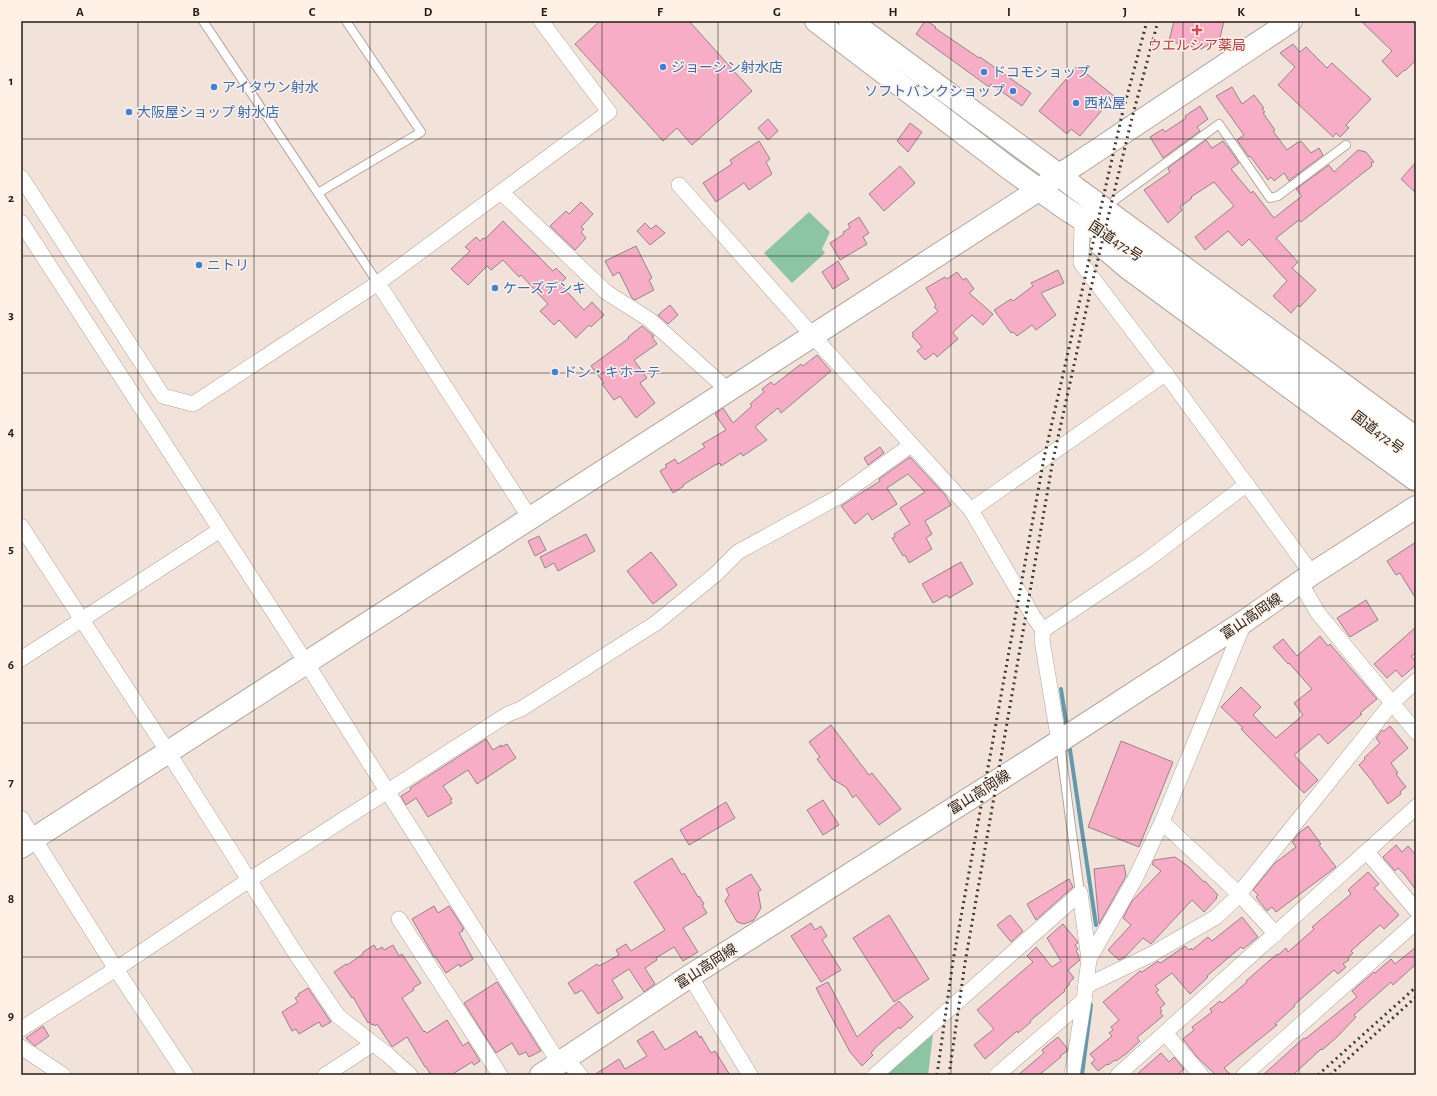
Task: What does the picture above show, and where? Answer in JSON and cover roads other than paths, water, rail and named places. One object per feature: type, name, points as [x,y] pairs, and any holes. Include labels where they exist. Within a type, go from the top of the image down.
[{"type":"main road","name":"国道472号","points":[[816,21],[1010,169],[1066,209],[1154,256],[1416,438]]},
{"type":"main road","name":"国道472号","points":[[850,21],[1059,175],[1154,256],[1416,460]]},
{"type":"main road","points":[[28,842],[1040,189],[1291,21]]},
{"type":"main road","points":[[1077,189],[1102,192],[1114,200],[1185,250],[1325,356],[1416,420]]},
{"type":"main road","points":[[1066,209],[1108,251],[1128,268],[1416,480]]},
{"type":"main road","name":"富山高岡線","points":[[541,1075],[572,1068],[690,976],[1059,742],[1245,621],[1306,578],[1416,507]]},
{"type":"street","points":[[21,177],[164,396],[193,404],[378,283],[609,112],[541,21]]},
{"type":"street","points":[[679,185],[813,336],[971,510],[1033,616],[1043,630],[1042,640],[1059,742]]},
{"type":"street","points":[[501,192],[606,292],[650,320],[729,391]]},
{"type":"street","points":[[21,222],[307,663],[556,1058],[572,1068]]},
{"type":"street","points":[[1082,226],[1081,263],[1166,373],[1247,484],[1306,578],[1318,613],[1416,732]]},
{"type":"street","points":[[378,283],[530,518]]},
{"type":"street","points":[[971,510],[1166,373]]},
{"type":"street","points":[[21,1029],[116,969],[249,880],[387,791],[508,714],[522,709],[656,623],[716,574],[738,552],[840,496],[911,445]]},
{"type":"street","points":[[1043,630],[1147,560],[1247,484]]},
{"type":"street","points":[[21,526],[168,752],[296,954],[338,1016],[410,1075]]},
{"type":"street","points":[[21,659],[220,530]]},
{"type":"street","points":[[1090,959],[1136,876],[1162,822],[1245,621]]},
{"type":"street","points":[[997,1075],[1085,993],[1216,917],[1239,894],[1392,703],[1416,681]]},
{"type":"street","points":[[1118,1075],[1416,807]]},
{"type":"street","points":[[21,818],[28,842],[116,969],[186,1075]]},
{"type":"street","points":[[1162,822],[1239,894],[1276,934]]},
{"type":"street","points":[[1367,852],[1416,910]]},
{"type":"street","points":[[1072,1075],[1090,959],[1080,893]]},
{"type":"street","points":[[875,1075],[1080,893]]},
{"type":"street","points":[[399,919],[500,1075]]},
{"type":"street","points":[[1244,1075],[1416,922]]},
{"type":"street","points":[[690,976],[750,1075]]},
{"type":"street","points":[[1165,1033],[1201,1075]]},
{"type":"street","points":[[324,1075],[373,1044]]},
{"type":"street","points":[[21,1047],[63,1075]]},
{"type":"lane","points":[[203,21],[378,283]]},
{"type":"lane","points":[[318,193],[421,132],[346,21]]},
{"type":"lane","points":[[1114,200],[1219,124],[1270,198],[1278,196],[1346,145]]},
{"type":"lane","points":[[1059,742],[1080,893]]},
{"type":"waterway","points":[[1061,689],[1067,728]]},
{"type":"waterway","points":[[1069,743],[1096,925]]},
{"type":"waterway","points":[[1082,1075],[1091,1005]]},
{"type":"railway","points":[[937,1075],[953,961],[1044,458],[1122,115],[1147,21]]},
{"type":"railway","points":[[949,1075],[965,963],[1053,460],[1091,288],[1132,118],[1158,21]]},
{"type":"railway","points":[[1318,1075],[1416,987]]},
{"type":"railway","points":[[1330,1075],[1416,997]]},
{"type":"place","name":"ウエルシア薬局","points":[[1197,30]]},
{"type":"place","name":"ジョーシン射水店","points":[[663,67]]},
{"type":"place","name":"ドコモショップ","points":[[984,72]]},
{"type":"place","name":"アイタウン射水","points":[[214,87]]},
{"type":"place","name":"ソフトバンクショップ","points":[[1013,91]]},
{"type":"place","name":"西松屋","points":[[1076,103]]},
{"type":"place","name":"大阪屋ショップ 射水店","points":[[129,112]]},
{"type":"place","name":"ニトリ","points":[[199,265]]},
{"type":"place","name":"ケーズデンキ","points":[[495,288]]},
{"type":"place","name":"ドン・キホーテ","points":[[555,372]]}]
